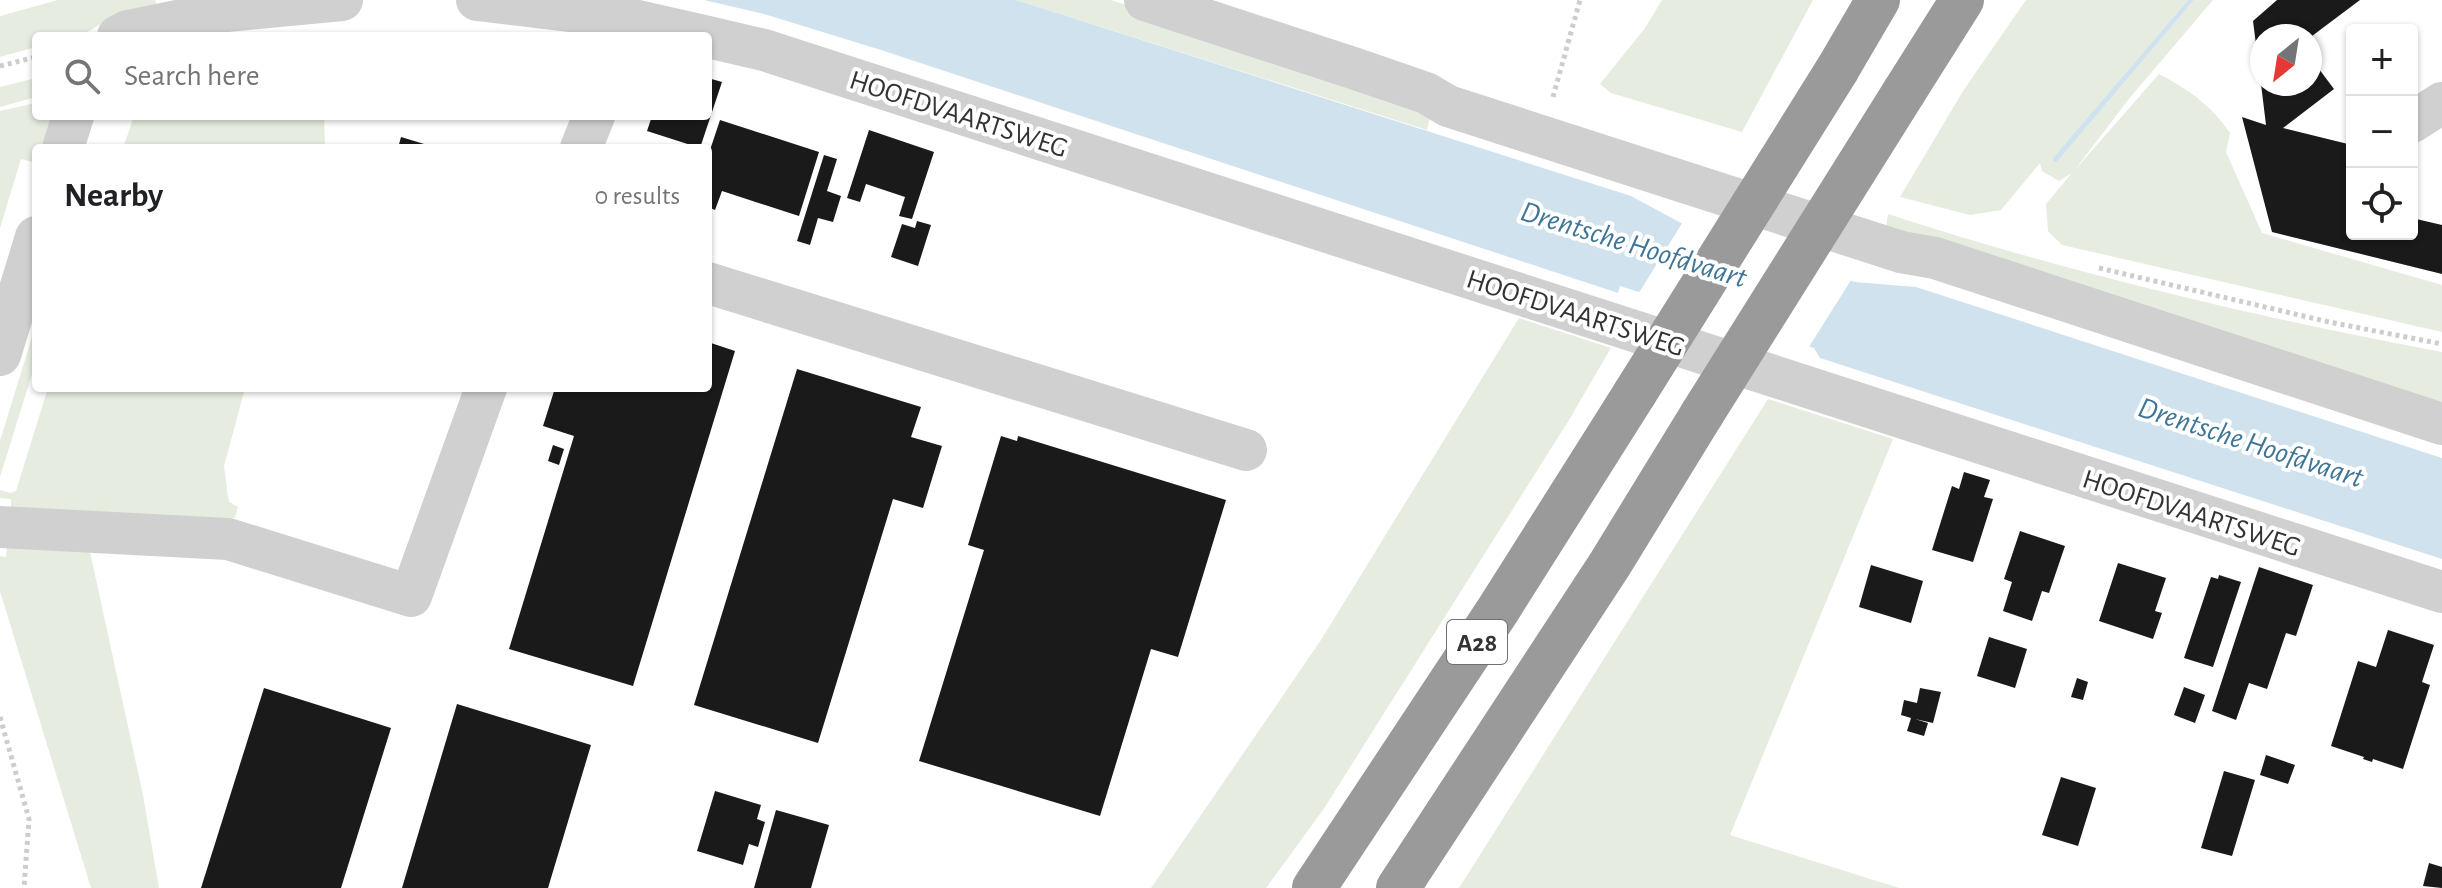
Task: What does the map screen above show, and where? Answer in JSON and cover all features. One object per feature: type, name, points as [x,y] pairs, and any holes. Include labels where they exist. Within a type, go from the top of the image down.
[{"type":"highway","name":"A28","points":[[1314,888],[1498,610],[1878,0]]},
{"type":"highway","name":"A28","points":[[1398,888],[1610,564],[1952,17],[1976,0]]},
{"type":"street","points":[[126,32],[226,11],[342,0]]},
{"type":"street","name":"HOOFDVAARTSWEG","points":[[477,0],[618,26],[671,32]]},
{"type":"street","points":[[1145,0],[1398,83],[1426,93],[1448,106],[1901,252],[1935,258],[2442,424]]},
{"type":"street","name":"HOOFDVAARTSWEG","points":[[712,38],[779,55],[2442,592]]},
{"type":"street","points":[[2418,118],[2442,103]]},
{"type":"street","points":[[64,144],[72,120]]},
{"type":"street","points":[[583,144],[592,120]]},
{"type":"street","points":[[2418,124],[2442,130]]},
{"type":"street","points":[[0,355],[32,250]]},
{"type":"street","points":[[712,284],[1246,450]]},
{"type":"street","points":[[0,527],[228,539],[411,596],[485,392]]},
{"type":"path","points":[[1553,97],[1580,0]]},
{"type":"path","points":[[0,66],[32,58]]},
{"type":"path","points":[[0,717],[29,819],[24,888]]},
{"type":"shaded area","points":[[58,0],[155,0],[157,5],[101,24],[87,32],[32,32],[32,48],[0,57],[0,16]]},
{"type":"shaded area","points":[[1016,0],[1111,0],[1407,99],[1430,116],[1427,130]]},
{"type":"shaded area","points":[[1662,0],[1813,0],[1742,132],[1611,93],[1600,84],[1645,28]]},
{"type":"shaded area","points":[[2026,0],[2188,0],[2052,159],[2057,162],[2194,0],[2213,0],[2128,100],[2074,171],[2159,74],[2199,99],[2230,133],[2226,152],[2262,233],[2442,285],[2442,332],[2062,245],[2048,231],[2046,204],[2072,173],[2059,181],[2042,171],[2040,163],[2001,210],[1970,215],[1900,197],[1963,91]]},
{"type":"shaded area","points":[[32,79],[32,98],[0,107],[0,87]]},
{"type":"shaded area","points":[[32,104],[32,120],[50,120],[42,144],[32,144],[32,162],[21,159],[0,228],[0,111]]},
{"type":"shaded area","points":[[133,120],[324,120],[325,144],[124,144]]},
{"type":"shaded area","points":[[1888,214],[2025,256],[2163,292],[2442,352],[2442,409],[1886,226]]},
{"type":"shaded area","points":[[1519,318],[1611,348],[1569,420],[1323,810],[1266,888],[1151,888],[1321,640]]},
{"type":"shaded area","points":[[32,337],[32,374],[0,477],[0,441]]},
{"type":"shaded area","points":[[47,392],[244,392],[224,466],[229,502],[238,507],[235,518],[11,511],[11,499],[0,498],[0,490],[16,491]]},
{"type":"shaded area","points":[[1768,399],[1893,439],[1730,835],[1899,888],[1459,888]]},
{"type":"shaded area","points":[[88,543],[143,795],[159,888],[91,888],[0,591],[0,556],[6,557],[7,546]]},
{"type":"water","name":"Drentsche Hoofdvaart","points":[[704,0],[1016,0],[1631,196],[1681,223],[1855,282],[1916,287],[2442,458],[2442,559],[1820,358],[1814,348],[1620,286],[1618,293],[881,50],[764,14]]},
{"type":"water","points":[[2188,0],[2194,0],[2054,162],[2052,159]]},
{"type":"pier","points":[[1684,220],[1853,277],[1807,350],[1637,296]]},
{"type":"building","points":[[2277,0],[2360,0],[2322,28],[2322,24],[2253,24]]},
{"type":"building","points":[[2322,73],[2334,89],[2283,128],[2346,144],[2346,240],[2418,240],[2418,219],[2442,225],[2442,274],[2272,232],[2242,117],[2266,125],[2262,96],[2322,96]]},
{"type":"building","points":[[712,79],[722,82],[712,112]]},
{"type":"building","points":[[651,120],[709,120],[701,144],[688,144],[647,131]]},
{"type":"building","points":[[720,120],[819,152],[799,216],[722,191],[715,210],[712,209],[712,144]]},
{"type":"building","points":[[869,130],[934,152],[912,219],[899,216],[905,197],[866,184],[860,202],[847,198]]},
{"type":"building","points":[[401,137],[424,144],[399,144]]},
{"type":"building","points":[[824,155],[837,159],[827,191],[841,196],[833,222],[818,218],[810,245],[797,241]]},
{"type":"building","points":[[917,221],[931,225],[918,266],[891,257],[902,224],[915,228]]},
{"type":"building","points":[[712,343],[735,351],[633,686],[509,649],[574,436],[543,426],[554,392],[712,392]]},
{"type":"building","points":[[797,369],[921,407],[911,437],[942,446],[923,508],[893,499],[818,743],[694,705]]},
{"type":"building","points":[[1001,436],[1017,441],[1018,436],[1226,500],[1178,657],[1151,649],[1100,816],[919,761],[984,550],[968,545]]},
{"type":"building","points":[[553,445],[564,449],[559,465],[548,461]]},
{"type":"building","points":[[1964,472],[1990,480],[1984,497],[1993,499],[1973,562],[1932,550],[1952,486],[1959,489]]},
{"type":"building","points":[[2020,531],[2065,546],[2049,593],[2042,591],[2032,621],[2003,611],[2012,582],[2004,579]]},
{"type":"building","points":[[2118,563],[2166,578],[2155,611],[2162,613],[2153,639],[2099,621]]},
{"type":"building","points":[[1871,565],[1923,581],[1911,623],[1859,607]]},
{"type":"building","points":[[2259,567],[2313,585],[2296,636],[2286,633],[2267,689],[2249,683],[2236,720],[2212,711]]},
{"type":"building","points":[[2219,575],[2241,582],[2213,667],[2184,658],[2211,577],[2218,579]]},
{"type":"building","points":[[2388,630],[2434,645],[2422,682],[2430,685],[2403,769],[2373,759],[2372,762],[2331,746],[2358,661],[2376,667]]},
{"type":"building","points":[[1989,637],[2027,649],[2015,688],[1977,676]]},
{"type":"building","points":[[2077,678],[2088,682],[2083,700],[2071,697]]},
{"type":"building","points":[[2184,687],[2205,695],[2195,723],[2174,715]]},
{"type":"building","points":[[264,688],[391,728],[341,888],[201,888]]},
{"type":"building","points":[[1920,688],[1941,692],[1933,723],[1915,719],[1928,723],[1924,736],[1907,731],[1911,718],[1901,715],[1904,700],[1917,703]]},
{"type":"building","points":[[457,704],[591,745],[548,888],[402,888]]},
{"type":"building","points":[[2266,755],[2295,765],[2288,784],[2260,775]]},
{"type":"building","points":[[2224,771],[2255,780],[2232,856],[2201,848]]},
{"type":"building","points":[[2061,777],[2096,788],[2078,846],[2042,835]]},
{"type":"building","points":[[715,791],[761,805],[757,819],[765,822],[758,847],[749,844],[743,865],[697,851]]},
{"type":"building","points":[[776,810],[829,825],[811,888],[754,888]]},
{"type":"building","points":[[2429,863],[2442,867],[2442,888],[2423,886]]}]
